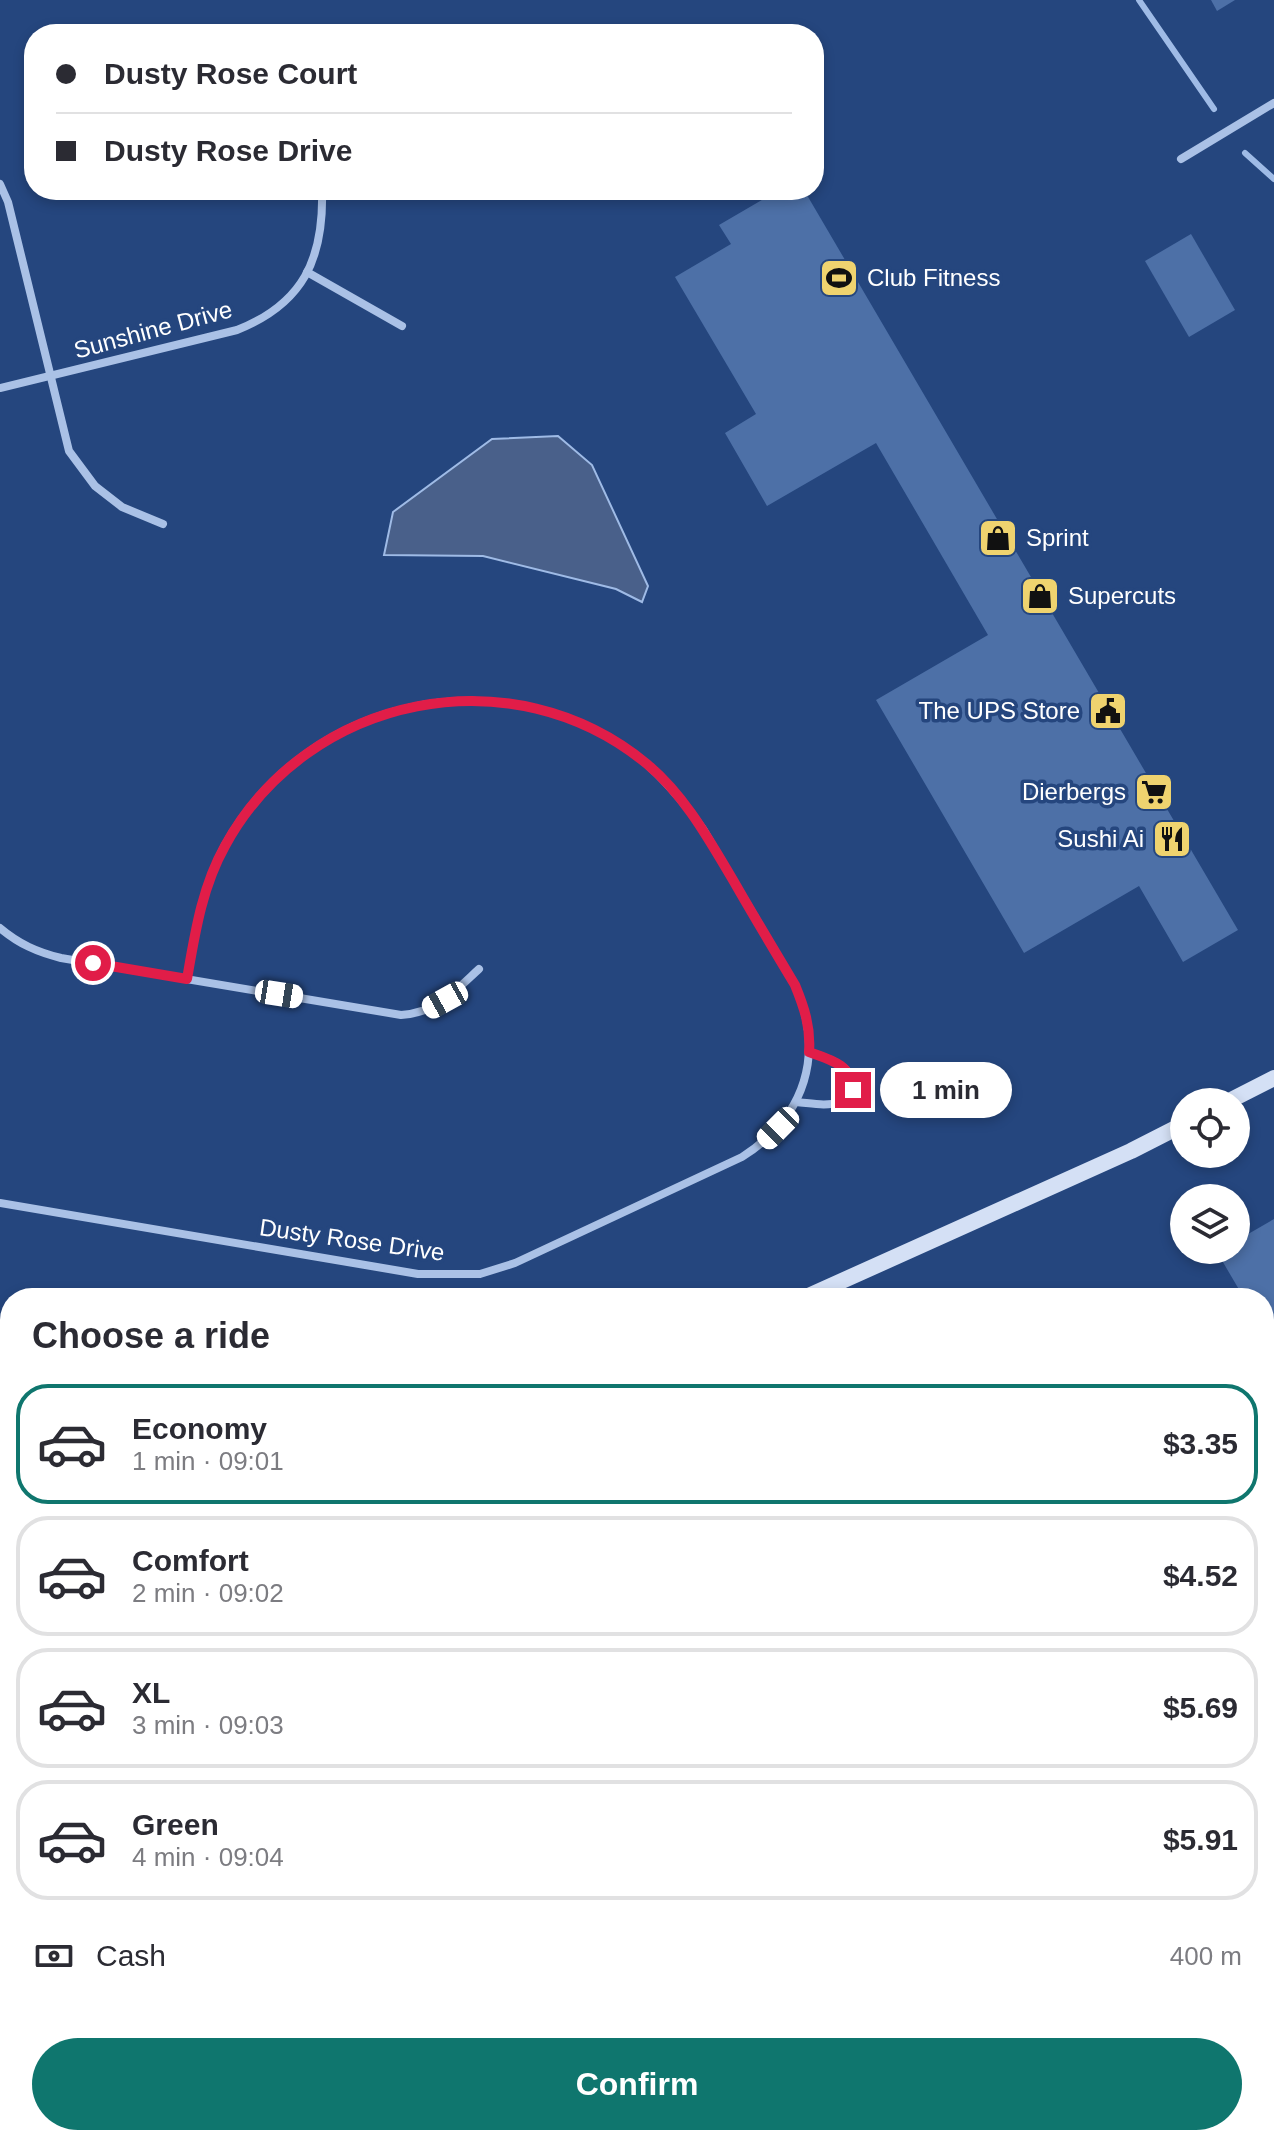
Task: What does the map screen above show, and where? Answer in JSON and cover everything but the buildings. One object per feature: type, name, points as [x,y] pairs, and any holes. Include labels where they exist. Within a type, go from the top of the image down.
[{"type":"main road","points":[[1250,1090],[1274,1078]]},
{"type":"main road","points":[[826,1288],[1170,1131]]},
{"type":"street","points":[[1181,159],[1274,103]]},
{"type":"street","points":[[0,184],[8,202],[69,451],[95,486],[122,507],[163,524]]},
{"type":"street","name":"Sunshine Drive","points":[[0,388],[237,330],[260,321],[292,296],[318,251],[323,223],[322,200]]},
{"type":"street","points":[[307,272],[402,326]]},
{"type":"street","name":"Dusty Rose Drive","points":[[0,1203],[418,1274],[480,1274],[515,1263],[742,1157],[762,1144],[778,1128],[796,1102],[808,1065],[810,1037],[805,1009],[795,985],[686,805],[649,766],[609,739],[562,717],[511,704],[460,701],[377,716],[322,743],[287,768],[257,799],[224,846],[204,895],[187,979]]},
{"type":"street","points":[[0,928],[36,952],[401,1015],[420,1014],[445,1000],[479,969]]},
{"type":"street","points":[[796,1102],[838,1103],[849,1098],[853,1090],[853,1082],[843,1066],[809,1052]]},
{"type":"water","points":[[558,436],[592,465],[648,586],[642,602],[616,589],[483,556],[384,555],[393,512],[492,439]]},
{"type":"waterway","points":[[1139,0],[1214,109]]},
{"type":"waterway","points":[[1245,153],[1274,179]]},
{"type":"place","name":"Club Fitness","points":[[839,278]]},
{"type":"place","name":"Sprint","points":[[998,538]]},
{"type":"place","name":"Supercuts","points":[[1040,596]]},
{"type":"place","name":"The UPS Store","points":[[1108,711]]},
{"type":"place","name":"Dierbergs","points":[[1154,792]]},
{"type":"place","name":"Sushi Ai","points":[[1172,839]]},
{"type":"route","points":[[93,963],[187,979],[204,895],[224,846],[240,821],[277,777],[322,743],[377,716],[432,703],[484,701],[535,708],[587,727],[632,753],[649,766],[686,805],[795,985],[805,1009],[809,1052],[843,1066],[853,1082],[853,1090]]}]
